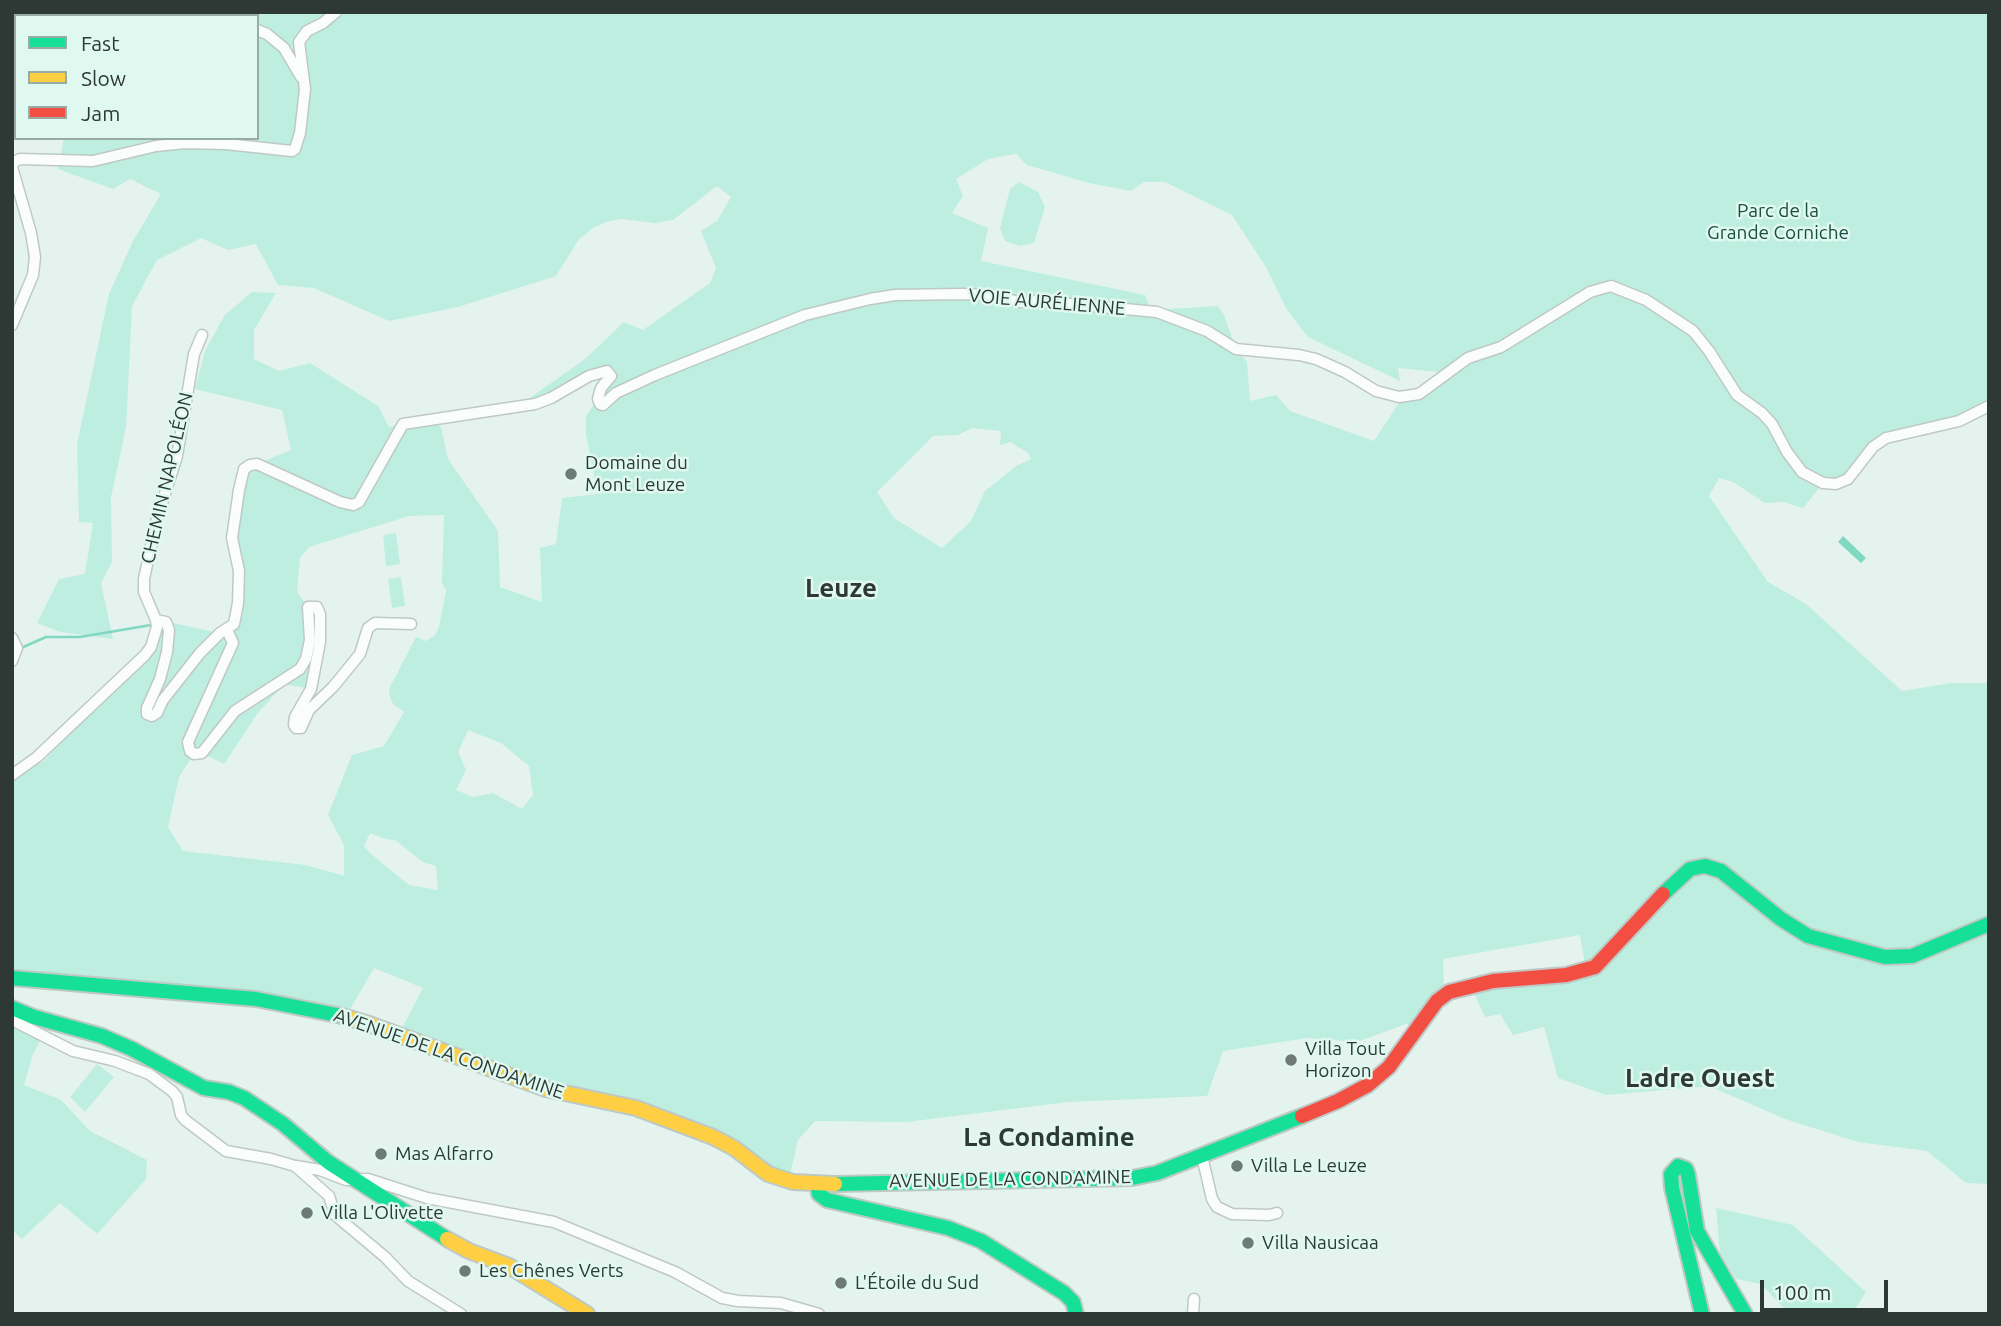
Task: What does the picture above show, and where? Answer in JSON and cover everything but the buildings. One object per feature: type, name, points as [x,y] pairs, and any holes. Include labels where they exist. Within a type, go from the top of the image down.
[{"type":"main road","name":"AVENUE DE LA CONDAMINE","points":[[12,978],[256,999],[323,1011],[369,1024],[546,1089],[636,1108],[713,1137],[734,1147],[768,1174],[793,1182],[817,1184],[1132,1178],[1157,1173],[1202,1156],[1338,1101],[1368,1085],[1389,1067],[1437,1001],[1449,992],[1493,981],[1566,975],[1595,967],[1675,881],[1690,869],[1705,866],[1721,871],[1781,919],[1808,936],[1885,957],[1912,956],[1989,924]]},
{"type":"main road","points":[[12,1008],[102,1036],[204,1088],[244,1097],[283,1124],[328,1163],[357,1179],[445,1238],[469,1251],[509,1266],[586,1314]]},
{"type":"main road","points":[[1702,1314],[1672,1188],[1671,1174],[1678,1166],[1685,1169],[1689,1175],[1697,1231],[1745,1314]]},
{"type":"main road","points":[[817,1184],[819,1194],[827,1200],[948,1228],[981,1241],[1065,1293],[1073,1302],[1076,1314]]},
{"type":"street","points":[[12,325],[33,275],[35,257],[12,167],[14,162],[20,159],[93,161],[156,146],[185,143],[292,151],[300,133],[305,79],[298,47],[301,37],[336,12]]},
{"type":"street","points":[[259,31],[284,48],[301,77],[305,79]]},
{"type":"street","name":"VOIE AURÉLIENNE","points":[[227,630],[234,624],[238,603],[239,571],[232,538],[244,469],[257,464],[340,502],[353,505],[359,502],[403,424],[535,404],[589,376],[607,371],[611,376],[601,388],[598,399],[603,405],[616,393],[655,375],[805,315],[895,295],[990,295],[1019,302],[1039,301],[1157,312],[1207,331],[1236,349],[1315,359],[1345,372],[1376,391],[1398,397],[1419,394],[1468,358],[1501,346],[1590,292],[1612,286],[1646,300],[1693,331],[1737,395],[1772,424],[1787,452],[1802,472],[1823,483],[1836,484],[1848,479],[1873,447],[1886,438],[1959,421],[1989,406]]},
{"type":"street","name":"CHEMIN NAPOLÉON","points":[[202,335],[194,354],[177,456],[156,522],[144,579],[144,592],[156,620],[166,622],[169,630],[167,652],[147,714],[152,716],[156,713],[200,653],[219,633],[227,630]]},
{"type":"street","points":[[227,630],[233,643],[188,742],[190,751],[194,754],[202,752],[234,711],[300,669],[306,659],[310,640],[308,607],[317,607],[320,614],[320,642],[311,689],[295,717],[296,728],[301,727],[309,710],[333,687],[360,654],[368,628],[375,623],[411,624]]},
{"type":"street","points":[[12,775],[37,757],[145,655],[151,647],[157,627],[156,620]]},
{"type":"street","points":[[12,638],[17,648],[12,661]]},
{"type":"street","points":[[12,1020],[73,1051],[115,1061],[149,1074],[177,1097],[181,1115],[185,1120],[226,1151],[320,1170],[346,1180],[368,1179],[428,1198],[554,1222],[675,1272],[722,1298],[781,1303],[819,1314]]},
{"type":"street","points":[[1202,1156],[1212,1199],[1217,1207],[1232,1214],[1277,1213]]},
{"type":"street","points":[[295,1166],[328,1196],[335,1216],[386,1257],[408,1281],[461,1314]]},
{"type":"street","points":[[1193,1314],[1194,1299]]},
{"type":"green space","name":"Parc de la Grande Corniche","points":[[12,12],[1989,12],[1989,409],[1959,421],[1886,438],[1848,479],[1823,483],[1803,508],[1784,502],[1765,503],[1733,482],[1719,478],[1709,496],[1768,582],[1806,604],[1902,691],[1952,683],[1989,683],[1989,1184],[1966,1183],[1927,1151],[1858,1142],[1785,1119],[1714,1088],[1606,1095],[1558,1078],[1544,1027],[1513,1035],[1500,1014],[1485,1017],[1473,991],[1519,983],[1587,977],[1580,935],[1443,959],[1444,989],[1412,1025],[1406,1024],[1357,1042],[1307,1038],[1223,1051],[1207,1096],[1068,1102],[906,1122],[815,1121],[798,1140],[790,1175],[770,1166],[716,1131],[683,1118],[618,1095],[562,1087],[400,1032],[423,988],[374,968],[348,1013],[12,972],[12,776],[17,776],[44,761],[151,647],[164,621],[219,633],[227,630],[238,603],[232,538],[245,465],[257,464],[291,450],[282,410],[195,389],[205,351],[224,316],[252,292],[276,293],[254,330],[254,359],[279,371],[310,363],[378,406],[389,427],[427,419],[441,427],[448,459],[498,531],[500,587],[542,602],[540,548],[556,544],[562,498],[598,494],[586,435],[586,416],[611,373],[520,405],[585,359],[624,322],[643,330],[710,283],[716,268],[701,231],[717,221],[731,197],[717,186],[673,220],[655,223],[621,219],[606,222],[579,239],[556,276],[458,307],[389,321],[314,288],[278,285],[256,244],[228,250],[201,238],[157,260],[132,306],[126,427],[111,497],[112,562],[101,583],[113,639],[61,632],[37,623],[59,579],[85,574],[93,523],[79,522],[77,444],[109,294],[133,241],[161,194],[130,179],[113,189],[58,169],[64,140],[259,140],[259,14],[14,14],[14,91]],"holes":[[[1016,154],[1027,165],[1089,183],[1131,191],[1144,182],[1165,182],[1232,215],[1266,267],[1287,310],[1308,337],[1400,381],[1398,368],[1448,373],[1430,387],[1399,403],[1374,441],[1290,411],[1276,395],[1250,401],[1247,362],[1236,349],[1218,306],[1151,310],[1145,295],[981,261],[988,228],[952,213],[963,196],[956,179],[988,159]],[[972,428],[1001,431],[1000,445],[1010,442],[1028,453],[1031,459],[1016,466],[985,491],[971,521],[942,548],[894,518],[877,492],[933,436],[958,435]],[[444,515],[442,582],[446,591],[439,627],[435,635],[426,641],[416,637],[390,687],[389,694],[393,704],[404,712],[384,746],[352,755],[328,815],[344,845],[344,876],[306,865],[183,851],[168,827],[179,777],[194,754],[202,753],[224,764],[257,714],[284,684],[311,689],[320,614],[308,607],[297,592],[300,558],[309,547],[409,516]],[[468,730],[501,743],[529,766],[533,795],[522,809],[493,793],[473,797],[456,790],[466,770],[458,752]],[[370,833],[395,840],[423,862],[436,866],[438,890],[409,885],[364,846]]]},
{"type":"green space","points":[[1019,182],[1038,192],[1045,207],[1034,243],[1020,246],[1005,241],[1000,228],[1010,189]]},
{"type":"green space","points":[[396,533],[400,564],[386,566],[383,535]]},
{"type":"green space","points":[[401,577],[405,606],[392,608],[388,579]]},
{"type":"green space","points":[[12,1020],[43,1035],[33,1054],[24,1085],[61,1100],[90,1131],[147,1160],[146,1179],[97,1234],[60,1203],[22,1239],[12,1230]]},
{"type":"green space","points":[[97,1064],[114,1077],[85,1112],[70,1097]]},
{"type":"green space","points":[[1716,1208],[1793,1225],[1866,1292],[1852,1314],[1789,1314],[1761,1284],[1736,1279],[1720,1252]]},
{"type":"shaded area","points":[[1843,536],[1866,558],[1861,563],[1838,542]]},
{"type":"waterway","points":[[21,648],[46,637],[80,637],[151,625]]},
{"type":"traffic: fast","points":[[1663,894],[1690,869],[1705,866],[1721,871],[1781,919],[1808,936],[1885,957],[1912,956],[1989,924]]},
{"type":"traffic: fast","points":[[12,978],[256,999],[342,1016]]},
{"type":"traffic: fast","points":[[12,1008],[102,1036],[204,1088],[229,1092],[244,1098],[283,1124],[328,1162],[447,1239]]},
{"type":"traffic: fast","points":[[835,1184],[1132,1178],[1157,1173],[1302,1116]]},
{"type":"traffic: fast","points":[[1702,1314],[1672,1188],[1671,1174],[1678,1166],[1686,1169],[1688,1175],[1697,1231],[1745,1314]]},
{"type":"traffic: fast","points":[[817,1184],[819,1194],[827,1200],[948,1228],[981,1241],[1064,1293],[1073,1302],[1076,1314]]},
{"type":"traffic: slow","points":[[342,1016],[546,1089],[636,1108],[713,1137],[734,1148],[768,1174],[793,1182],[835,1184]]},
{"type":"traffic: slow","points":[[447,1239],[469,1251],[509,1266],[587,1314]]},
{"type":"traffic: jam","points":[[1302,1116],[1368,1085],[1389,1067],[1437,1001],[1449,992],[1493,981],[1566,975],[1595,967],[1663,894]]},
{"type":"place","name":"Domaine du Mont Leuze","points":[[571,474]]},
{"type":"place","name":"Villa Tout Horizon","points":[[1291,1060]]},
{"type":"place","name":"Mas Alfarro","points":[[381,1154]]},
{"type":"place","name":"Villa Le Leuze","points":[[1237,1166]]},
{"type":"place","name":"Villa L'Olivette","points":[[307,1213]]},
{"type":"place","name":"Villa Nausicaa","points":[[1248,1243]]},
{"type":"place","name":"Les Chênes Verts","points":[[465,1271]]},
{"type":"place","name":"L'Étoile du Sud","points":[[841,1283]]},
{"type":"district","name":"Leuze","points":[[841,588]]},
{"type":"district","name":"Ladre Ouest","points":[[1700,1078]]},
{"type":"district","name":"La Condamine","points":[[1049,1137]]}]
